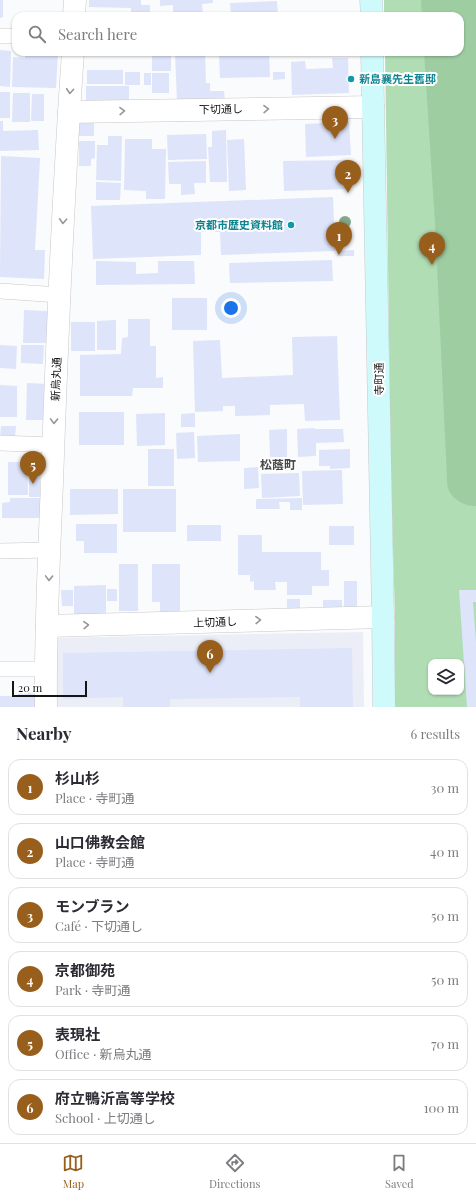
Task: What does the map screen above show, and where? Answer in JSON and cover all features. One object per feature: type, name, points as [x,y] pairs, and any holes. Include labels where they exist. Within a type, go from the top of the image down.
[{"type":"street","points":[[74,12],[75,0]]},
{"type":"street","points":[[371,0],[372,12]]},
{"type":"street","name":"新烏丸通","points":[[46,707],[45,669],[53,445],[73,56]]},
{"type":"street","name":"寺町通","points":[[372,56],[384,707]]},
{"type":"street","name":"下切通し","points":[[69,112],[374,107]]},
{"type":"street","name":"上切通し","points":[[47,626],[383,617]]},
{"type":"lane","points":[[0,36],[12,36]]},
{"type":"lane","points":[[0,291],[60,295]]},
{"type":"lane","points":[[0,442],[53,445]]},
{"type":"lane","points":[[0,551],[50,550]]},
{"type":"lane","points":[[0,669],[45,669]]},
{"type":"shaded area","points":[[363,632],[364,707],[56,707],[54,638]]},
{"type":"green space","points":[[384,0],[476,0],[476,707],[395,707],[395,618],[391,477],[385,56],[464,56],[464,12],[384,12]]},
{"type":"green space","points":[[421,0],[476,0],[476,506],[464,504],[457,500],[449,491],[447,484],[435,223],[424,56],[464,56],[464,12],[422,12]]},
{"type":"building","points":[[0,0],[3,0],[3,17],[0,18]]},
{"type":"building","points":[[89,0],[141,0],[141,5],[150,5],[150,12],[131,12],[131,8],[89,7]]},
{"type":"building","points":[[160,0],[213,0],[213,3],[202,4],[203,12],[173,12],[173,5],[160,6]]},
{"type":"building","points":[[277,1],[278,12],[231,12],[230,3]]},
{"type":"building","points":[[0,50],[11,51],[10,87],[0,86]]},
{"type":"building","points":[[25,56],[58,56],[56,88],[12,87],[13,57],[25,58]]},
{"type":"building","points":[[152,56],[171,56],[171,71],[152,71]]},
{"type":"building","points":[[175,56],[205,56],[206,83],[210,83],[210,91],[224,91],[225,100],[177,102]]},
{"type":"building","points":[[219,56],[269,56],[270,77],[220,78]]},
{"type":"building","points":[[332,58],[348,58],[349,93],[292,95],[291,62],[305,61],[306,69],[333,68]]},
{"type":"building","points":[[87,70],[123,70],[123,84],[87,84]]},
{"type":"building","points":[[125,72],[140,72],[140,85],[125,85]]},
{"type":"building","points":[[273,72],[285,72],[285,79],[273,80]]},
{"type":"building","points":[[144,73],[151,73],[151,85],[144,85]]},
{"type":"building","points":[[152,73],[169,73],[169,93],[152,93]]},
{"type":"building","points":[[86,86],[129,86],[129,102],[86,102]]},
{"type":"building","points":[[0,92],[10,92],[10,118],[0,118]]},
{"type":"building","points":[[13,93],[30,93],[30,122],[12,122]]},
{"type":"building","points":[[32,94],[44,94],[44,121],[31,121]]},
{"type":"building","points":[[0,121],[3,121],[3,131],[38,130],[39,150],[0,151]]},
{"type":"building","points":[[78,122],[94,123],[94,136],[78,136]]},
{"type":"building","points":[[349,122],[351,155],[306,157],[305,124]]},
{"type":"building","points":[[226,130],[227,182],[210,182],[208,147],[212,147],[212,131]]},
{"type":"building","points":[[206,134],[207,159],[168,160],[167,135]]},
{"type":"building","points":[[108,136],[122,136],[121,181],[96,180],[97,145],[108,145]]},
{"type":"building","points":[[125,139],[152,139],[152,149],[166,149],[165,199],[146,199],[146,191],[124,190]]},
{"type":"building","points":[[244,139],[246,190],[229,191],[227,140]]},
{"type":"building","points":[[79,141],[95,141],[95,158],[91,159],[91,166],[79,166]]},
{"type":"building","points":[[1,156],[40,158],[35,250],[45,250],[44,279],[0,277]]},
{"type":"building","points":[[349,160],[349,189],[284,191],[283,161]]},
{"type":"building","points":[[206,161],[206,183],[194,183],[195,194],[181,195],[181,184],[169,184],[168,162]]},
{"type":"building","points":[[96,182],[121,183],[120,200],[96,200]]},
{"type":"building","points":[[333,197],[335,251],[221,255],[220,232],[201,232],[201,255],[93,259],[91,206]]},
{"type":"building","points":[[354,250],[354,256],[337,256],[337,251]]},
{"type":"building","points":[[332,260],[333,281],[230,283],[229,263]]},
{"type":"building","points":[[96,261],[136,262],[136,274],[158,273],[158,261],[194,261],[195,284],[96,285]]},
{"type":"building","points":[[172,298],[207,298],[207,330],[172,330]]},
{"type":"building","points":[[24,310],[48,311],[47,343],[23,343]]},
{"type":"building","points":[[128,319],[150,319],[150,346],[156,346],[156,378],[163,377],[163,388],[133,388],[132,396],[80,396],[80,355],[121,354],[122,338],[128,337]]},
{"type":"building","points":[[116,320],[116,350],[97,350],[97,321]]},
{"type":"building","points":[[71,322],[95,322],[95,351],[71,351]]},
{"type":"building","points":[[337,336],[340,420],[305,421],[304,404],[270,405],[270,415],[235,416],[235,406],[223,406],[223,411],[195,412],[193,341],[220,340],[222,378],[293,375],[292,337]]},
{"type":"building","points":[[0,345],[17,346],[16,369],[0,368]]},
{"type":"building","points":[[21,345],[44,345],[43,364],[21,363]]},
{"type":"building","points":[[27,383],[48,384],[47,420],[26,420]]},
{"type":"building","points":[[0,385],[17,386],[17,417],[0,417]]},
{"type":"building","points":[[79,412],[124,412],[124,445],[79,445]]},
{"type":"building","points":[[165,413],[165,445],[137,446],[136,414]]},
{"type":"building","points":[[195,413],[195,427],[181,427],[181,414]]},
{"type":"building","points":[[1,426],[16,426],[15,437],[0,437]]},
{"type":"building","points":[[287,429],[287,457],[270,457],[269,430]]},
{"type":"building","points":[[297,429],[343,429],[344,442],[316,443],[316,456],[298,457]]},
{"type":"building","points":[[194,432],[195,458],[177,459],[176,433]]},
{"type":"building","points":[[240,434],[240,461],[198,462],[197,436]]},
{"type":"building","points":[[148,449],[174,449],[174,486],[148,486]]},
{"type":"building","points":[[350,449],[350,468],[330,469],[330,466],[319,466],[319,450]]},
{"type":"building","points":[[8,462],[27,462],[28,495],[8,495]]},
{"type":"building","points":[[29,465],[40,465],[40,497],[29,497]]},
{"type":"building","points":[[258,467],[259,488],[244,489],[244,468]]},
{"type":"building","points":[[342,470],[343,504],[303,505],[302,471]]},
{"type":"building","points":[[299,473],[300,496],[262,498],[261,474]]},
{"type":"building","points":[[70,489],[118,489],[118,514],[70,515]]},
{"type":"building","points":[[123,489],[176,489],[176,532],[123,532]]},
{"type":"building","points":[[10,498],[42,498],[42,518],[2,518],[2,503],[10,502]]},
{"type":"building","points":[[302,498],[302,510],[290,510],[290,502],[279,502],[280,509],[256,509],[256,499]]},
{"type":"building","points":[[76,524],[117,524],[117,553],[84,553],[84,541],[76,541]]},
{"type":"building","points":[[187,525],[221,525],[221,541],[187,541]]},
{"type":"building","points":[[329,526],[354,526],[354,545],[329,545]]},
{"type":"building","points":[[238,535],[262,535],[262,552],[321,552],[321,570],[329,570],[329,586],[312,586],[312,595],[287,595],[287,582],[275,582],[276,590],[254,590],[254,581],[250,582],[250,575],[238,575]]},
{"type":"building","points":[[119,564],[138,564],[138,611],[119,611]]},
{"type":"building","points":[[152,564],[180,564],[180,614],[160,615],[160,602],[152,602]]},
{"type":"building","points":[[344,581],[357,581],[357,608],[344,608]]},
{"type":"building","points":[[106,585],[106,616],[74,616],[74,586]]},
{"type":"building","points":[[107,589],[117,589],[117,601],[107,601]]},
{"type":"building","points":[[61,590],[73,590],[73,606],[62,606]]},
{"type":"building","points":[[459,590],[476,590],[476,602],[473,602],[476,642],[476,707],[467,707]]},
{"type":"building","points":[[287,599],[300,599],[300,609],[287,609]]},
{"type":"building","points":[[323,600],[342,600],[342,608],[323,608]]},
{"type":"building","points":[[352,648],[353,707],[300,707],[300,697],[170,699],[170,707],[123,707],[123,697],[63,699],[63,653]]},
{"type":"building","points":[[38,692],[38,707],[0,707],[0,696],[18,696],[18,693]]},
{"type":"place","name":"新島襄先生舊邸","points":[[351,79]]},
{"type":"place","name":"モンブラン","points":[[335,139]]},
{"type":"place","name":"山口佛教会館","points":[[348,193]]},
{"type":"place","name":"京都市歴史資料館","points":[[291,225]]},
{"type":"place","name":"杉山杉","points":[[339,255]]},
{"type":"place","name":"京都御苑","points":[[432,265]]},
{"type":"place","name":"表現社","points":[[33,484]]},
{"type":"place","name":"府立鴨沂高等学校","points":[[210,673]]},
{"type":"district","name":"松蔭町","points":[[278,465]]}]
